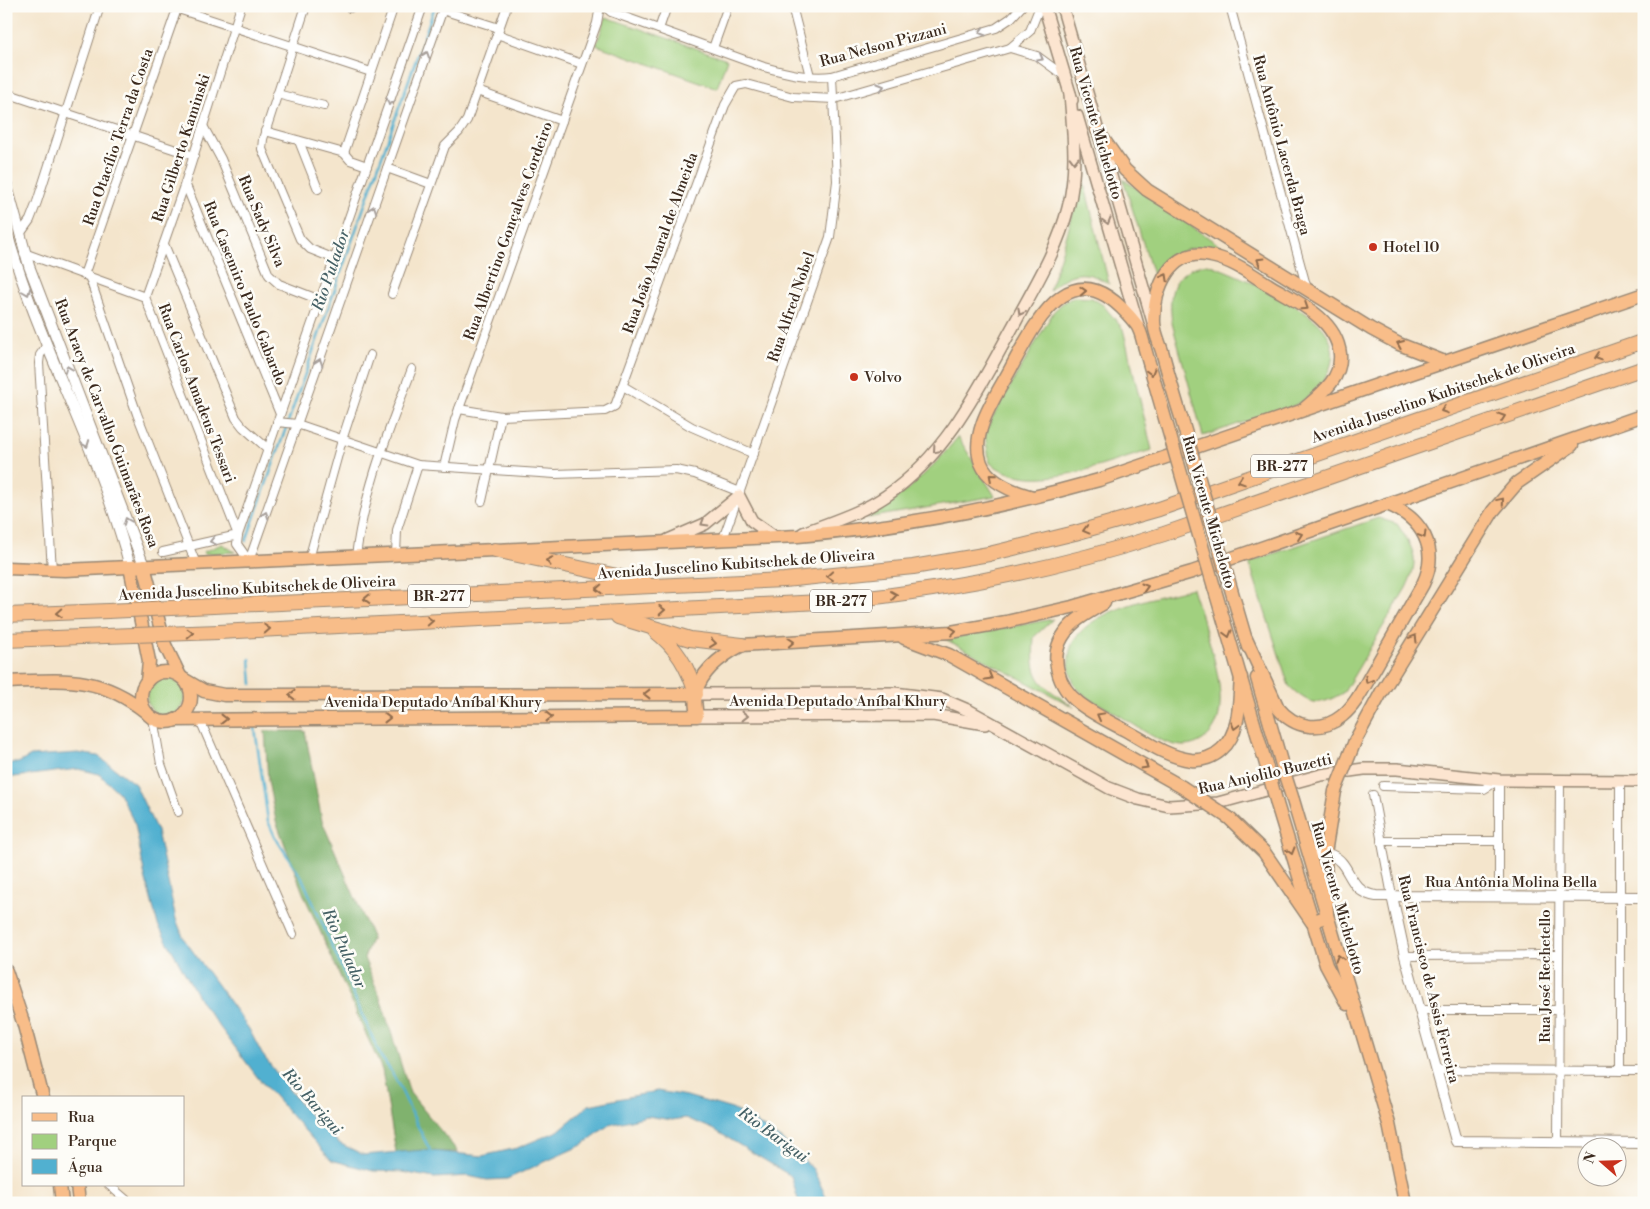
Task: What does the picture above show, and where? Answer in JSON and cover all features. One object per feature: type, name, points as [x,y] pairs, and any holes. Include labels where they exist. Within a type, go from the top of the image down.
[{"type":"highway","name":"Avenida Juscelino Kubitschek de Oliveira","points":[[6,615],[665,586],[867,572],[950,561],[1027,545],[1159,509],[1644,341]]},
{"type":"highway","name":"BR-277","points":[[6,640],[219,632],[775,605],[873,598],[985,580],[1040,569],[1164,534],[1644,368]]},
{"type":"highway","points":[[495,550],[665,586]]},
{"type":"highway","points":[[598,613],[637,621],[690,639],[742,645]]},
{"type":"highway","points":[[637,621],[654,630],[669,642],[681,656],[690,674],[696,694]]},
{"type":"main road","name":"Rua Vicente Michelotto","points":[[1042,6],[1065,76],[1312,922],[1329,972],[1357,1021]]},
{"type":"main road","name":"Rua Vicente Michelotto","points":[[1062,6],[1284,772],[1389,1124],[1405,1203]]},
{"type":"main road","points":[[798,536],[857,512],[887,496],[920,468],[966,410],[1050,258],[1064,224],[1074,174],[1070,94]]},
{"type":"main road","points":[[1097,130],[1124,170],[1141,185],[1384,337],[1445,362]]},
{"type":"main road","points":[[1153,324],[1156,302],[1164,277],[1177,262],[1187,256],[1198,254],[1210,255],[1237,266],[1307,308],[1332,333],[1340,354],[1339,366],[1330,384],[1299,414]]},
{"type":"main road","points":[[1035,498],[1010,489],[990,476],[981,462],[978,444],[983,423],[1031,330],[1043,312],[1059,297],[1086,289],[1095,291],[1111,300],[1138,325]]},
{"type":"main road","points":[[6,568],[52,570],[130,567],[798,536],[909,523],[1035,498],[1099,480],[1299,414],[1644,294]]},
{"type":"main road","points":[[697,716],[696,694],[710,669],[725,655],[742,645],[975,628],[1037,616],[1192,572],[1644,415]]},
{"type":"main road","points":[[897,635],[949,655],[1182,787],[1229,818],[1264,852],[1312,922],[1327,916],[1325,854],[1335,791],[1355,741],[1392,676],[1493,511],[1517,483],[1586,435]]},
{"type":"main road","points":[[664,542],[705,524],[739,494],[752,521],[775,537]]},
{"type":"main road","points":[[1407,516],[1408,505],[1414,495]]},
{"type":"main road","points":[[1246,640],[1278,708],[1285,716],[1294,722],[1313,727],[1323,726],[1343,715],[1358,696],[1428,574],[1431,556],[1429,547],[1420,530],[1407,516],[1387,504]]},
{"type":"main road","name":"Rua Aracy de Carvalho Guimarães Rosa","points":[[144,566],[165,645],[182,678]]},
{"type":"main road","name":"Rua Aracy de Carvalho Guimarães Rosa","points":[[130,567],[149,661],[145,683]]},
{"type":"main road","points":[[1116,595],[1072,625],[1060,641],[1056,651],[1056,662],[1060,678],[1071,696],[1085,708],[1170,754],[1183,758],[1203,759],[1222,750],[1232,735],[1237,716],[1240,677]]},
{"type":"main road","points":[[6,682],[80,681],[106,688],[132,689],[145,683],[152,676],[166,672],[182,678],[189,687],[190,702],[187,710],[175,720],[168,722],[150,715],[106,688]]},
{"type":"main road","name":"Avenida Deputado Aníbal Khury","points":[[182,678],[204,691],[224,695],[894,693],[924,695],[958,705],[1001,729]]},
{"type":"main road","points":[[145,683],[141,699],[150,715]]},
{"type":"main road","name":"Avenida Deputado Aníbal Khury","points":[[175,720],[933,715],[971,721],[1001,729]]},
{"type":"main road","name":"Rua Anjolilo Buzetti","points":[[1001,729],[1109,788],[1138,800],[1169,806],[1200,806],[1218,803],[1307,778],[1357,770],[1397,769],[1500,780],[1644,781]]},
{"type":"main road","points":[[6,971],[24,1025],[42,1096]]},
{"type":"main road","points":[[38,1079],[49,1096]]},
{"type":"main road","points":[[60,1186],[62,1203]]},
{"type":"main road","points":[[77,1186],[79,1203]]},
{"type":"street","points":[[20,234],[33,212],[100,6]]},
{"type":"street","name":"Rua Gilberto Kaminski","points":[[145,297],[194,156],[241,6]]},
{"type":"street","points":[[306,6],[262,144],[263,153],[300,239],[310,249],[334,259]]},
{"type":"street","points":[[344,154],[394,6]]},
{"type":"street","points":[[163,552],[238,535],[423,6]]},
{"type":"street","points":[[392,294],[446,143],[465,124],[507,6]]},
{"type":"street","name":"Rua Nelson Pizzani","points":[[602,6],[611,12],[777,70],[810,76],[832,76],[996,28],[1012,18],[1022,6]]},
{"type":"street","name":"Rua Albertino Gonçalves Cordeiro","points":[[444,467],[459,409],[602,6]]},
{"type":"street","points":[[659,29],[667,6]]},
{"type":"street","points":[[713,48],[728,6]]},
{"type":"street","points":[[792,6],[810,76]]},
{"type":"street","points":[[834,99],[1010,48],[1030,31],[1042,6]]},
{"type":"street","name":"Rua Antônio Lacerda Braga","points":[[1230,6],[1308,291]]},
{"type":"street","points":[[173,8],[371,72]]},
{"type":"street","name":"Rua Otacílio Terra da Costa","points":[[87,276],[173,8]]},
{"type":"street","points":[[249,561],[443,8],[582,64]]},
{"type":"street","points":[[1010,48],[1037,56],[1065,76]]},
{"type":"street","name":"Rua Alfred Nobel","points":[[723,539],[830,237],[837,182],[832,76]]},
{"type":"street","name":"Rua João Amaral de Almeida","points":[[502,416],[605,412],[612,409],[623,386],[725,105],[736,86],[746,84],[793,98],[834,99]]},
{"type":"street","points":[[477,91],[562,121]]},
{"type":"street","points":[[6,93],[194,156]]},
{"type":"street","points":[[278,94],[324,106]]},
{"type":"street","name":"Rua Sady Silva","points":[[203,126],[221,159],[269,275],[279,284],[320,300]]},
{"type":"street","points":[[265,131],[344,154],[350,160],[367,166]]},
{"type":"street","points":[[299,141],[318,189]]},
{"type":"street","points":[[387,168],[431,184]]},
{"type":"street","name":"Rua Aracy de Carvalho Guimarães Rosa","points":[[6,182],[24,253],[144,566]]},
{"type":"street","name":"Rua Casemiro Paulo Gabardo","points":[[185,182],[280,414]]},
{"type":"street","name":"Rua Aracy de Carvalho Guimarães Rosa","points":[[6,229],[20,275],[117,522],[130,567]]},
{"type":"street","points":[[164,244],[236,418],[242,428],[268,449]]},
{"type":"street","name":"Rua Carlos Amadeus Tessari","points":[[24,253],[145,297],[238,535],[237,544],[249,561]]},
{"type":"street","points":[[87,276],[140,421],[196,564]]},
{"type":"street","points":[[48,345],[40,355],[39,363],[52,570]]},
{"type":"street","points":[[309,558],[342,440],[370,355]]},
{"type":"street","points":[[356,556],[362,517],[381,453],[412,369]]},
{"type":"street","points":[[623,386],[692,427],[754,454]]},
{"type":"street","points":[[459,409],[502,416],[482,501]]},
{"type":"street","points":[[277,422],[297,424],[418,465],[555,474],[676,470],[690,473],[739,494]]},
{"type":"street","points":[[396,554],[397,530],[418,465]]},
{"type":"street","points":[[150,715],[161,764],[178,812]]},
{"type":"street","points":[[200,720],[293,934]]},
{"type":"street","points":[[1382,786],[1484,788],[1500,780],[1499,896]]},
{"type":"street","name":"Rua José Rechetello","points":[[1558,1142],[1560,781]]},
{"type":"street","points":[[1620,781],[1620,1071]]},
{"type":"street","name":"Rua Francisco de Assis Ferreira","points":[[1373,795],[1405,956],[1456,1141],[1558,1142]]},
{"type":"street","points":[[1381,841],[1499,841]]},
{"type":"street","name":"Rua Antônia Molina Bella","points":[[1308,852],[1325,854],[1339,860],[1356,886],[1364,893],[1392,896],[1644,897]]},
{"type":"street","points":[[1405,956],[1559,956]]},
{"type":"street","points":[[1420,1010],[1559,1010]]},
{"type":"street","points":[[1436,1070],[1644,1071]]},
{"type":"street","points":[[1558,1142],[1644,1143]]},
{"type":"street","points":[[110,1186],[130,1203]]},
{"type":"green space","points":[[606,17],[727,59],[717,88],[596,45]]},
{"type":"green space","points":[[1081,170],[1109,284],[1092,276],[1078,274],[1063,279],[1049,291],[1072,216]]},
{"type":"green space","points":[[1123,179],[1225,249],[1202,247],[1184,251],[1162,268],[1154,278]]},
{"type":"green space","points":[[1207,264],[1234,274],[1281,297],[1308,315],[1327,334],[1332,346],[1332,357],[1325,379],[1308,397],[1297,404],[1287,409],[1203,436],[1172,323],[1171,302],[1172,292],[1179,277],[1186,271]]},
{"type":"green space","points":[[1075,297],[1092,298],[1103,305],[1123,329],[1152,450],[1070,474],[1027,477],[1008,472],[990,463],[985,436],[991,420],[1054,311],[1065,301]]},
{"type":"green space","points":[[958,437],[995,496],[867,518],[893,501],[916,482]]},
{"type":"green space","points":[[1378,518],[1397,524],[1408,541],[1414,555],[1413,570],[1410,578],[1406,588],[1344,692],[1321,702],[1309,701],[1289,686],[1249,562]]},
{"type":"green space","points":[[222,544],[235,552],[204,554],[203,552]]},
{"type":"green space","points":[[1192,588],[1218,676],[1220,710],[1216,724],[1207,737],[1194,744],[1183,746],[1174,745],[1156,738],[1087,697],[1075,685],[1069,663],[1072,646],[1081,631],[1097,619],[1136,603]]},
{"type":"green space","points":[[1053,619],[1034,637],[1033,652],[1036,672],[1045,686],[1074,707],[945,639]]},
{"type":"green space","points":[[166,678],[179,684],[185,697],[179,710],[166,716],[153,710],[147,697],[153,684]]},
{"type":"green space","points":[[265,731],[305,731],[322,821],[372,937],[364,958],[380,997],[410,1093],[458,1152],[396,1152],[382,1070],[303,893],[276,821],[268,781]]},
{"type":"water","points":[[78,753],[98,756],[135,784],[157,831],[176,919],[184,939],[249,1029],[262,1054],[304,1109],[339,1143],[364,1155],[423,1150],[482,1156],[517,1148],[558,1131],[589,1105],[657,1091],[687,1096],[732,1109],[753,1120],[789,1145],[813,1169],[829,1203],[799,1203],[791,1176],[713,1129],[686,1118],[672,1120],[647,1116],[609,1125],[582,1145],[507,1179],[487,1180],[468,1176],[434,1178],[402,1172],[373,1171],[331,1160],[258,1078],[201,1002],[158,925],[145,877],[135,824],[119,793],[99,774],[78,769],[6,778],[6,763],[18,763],[31,756]]},
{"type":"waterway","name":"Rio Pulador","points":[[246,541],[435,6]]},
{"type":"waterway","name":"Rio Pulador","points":[[250,659],[252,684]]},
{"type":"waterway","name":"Rio Pulador","points":[[255,728],[268,821],[275,837],[303,880],[381,1057],[402,1091],[432,1153]]},
{"type":"place","name":"Hotel 10","points":[[1373,247]]},
{"type":"place","name":"Volvo","points":[[854,377]]},
{"type":"water label","name":"Rio Barigui","points":[[313,1101]]},
{"type":"water label","name":"Rio Barigui","points":[[774,1134]]}]
